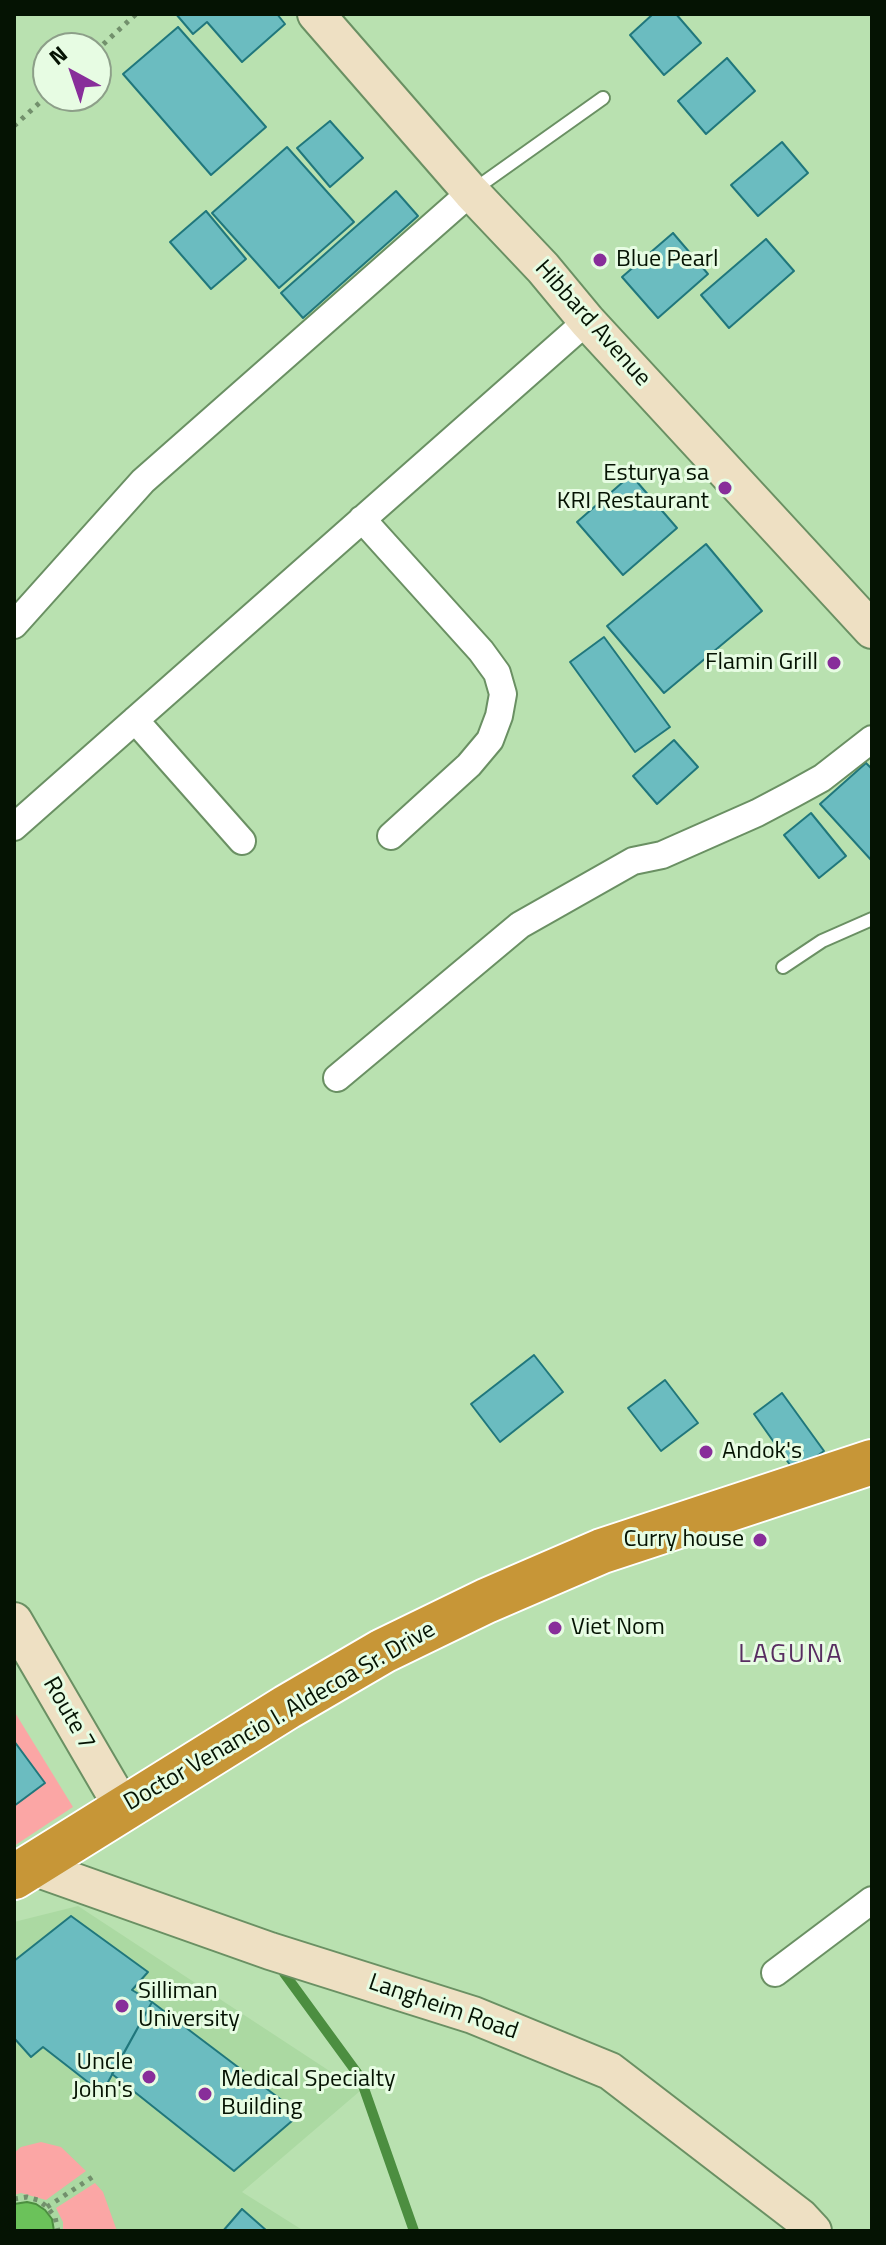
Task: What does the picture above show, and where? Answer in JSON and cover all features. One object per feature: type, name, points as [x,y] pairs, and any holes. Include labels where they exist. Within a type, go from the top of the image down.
[{"type":"highway","name":"Doctor Venancio I. Aldecoa Sr. Drive","points":[[22,1872],[287,1707],[383,1651],[486,1601],[602,1551],[872,1462]]},
{"type":"street","name":"Hibbard Avenue","points":[[316,14],[587,321],[872,630]]},
{"type":"street","points":[[14,625],[143,481],[471,192]]},
{"type":"street","points":[[14,827],[587,321]]},
{"type":"street","points":[[362,519],[481,651],[497,673],[503,694],[490,740],[469,765],[391,836]]},
{"type":"street","points":[[135,720],[242,841]]},
{"type":"street","points":[[337,1078],[520,925],[633,861],[662,855],[781,801],[822,778],[872,739]]},
{"type":"street","name":"Route 7","points":[[14,1621],[123,1808]]},
{"type":"street","name":"Langheim Road","points":[[22,1872],[473,2015],[610,2071],[800,2217],[813,2231]]},
{"type":"street","points":[[775,1973],[872,1900]]},
{"type":"lane","points":[[471,192],[603,98]]},
{"type":"lane","points":[[783,967],[822,941],[872,919]]},
{"type":"path","points":[[112,36],[136,14]]},
{"type":"path","points":[[14,126],[32,110]]},
{"type":"path","points":[[47,2207],[97,2174]]},
{"type":"path","points":[[14,2199],[27,2197],[38,2200],[55,2217],[58,2231]]},
{"type":"shaded area","points":[[14,1711],[73,1807],[14,1846]]},
{"type":"shaded area","name":"Silliman University","points":[[78,1906],[360,2091],[242,2192],[304,2231],[14,2231],[14,1922]]},
{"type":"shaded area","points":[[41,2142],[61,2147],[86,2171],[46,2200],[21,2193],[14,2195],[14,2153],[21,2147]]},
{"type":"shaded area","points":[[95,2183],[103,2192],[117,2231],[63,2231],[63,2222],[56,2208]]},
{"type":"shaded area","points":[[27,2202],[45,2210],[52,2219],[54,2231],[14,2231],[14,2204]]},
{"type":"building","points":[[176,14],[277,14],[285,24],[242,62],[207,22],[193,34]]},
{"type":"building","points":[[653,14],[676,14],[701,43],[664,75],[630,35]]},
{"type":"building","points":[[178,27],[266,127],[211,175],[123,74]]},
{"type":"building","points":[[727,58],[755,91],[706,134],[678,101]]},
{"type":"building","points":[[330,121],[363,158],[330,187],[297,148]]},
{"type":"building","points":[[782,142],[808,173],[758,216],[731,185]]},
{"type":"building","points":[[287,147],[354,222],[279,288],[212,213]]},
{"type":"building","points":[[396,191],[418,216],[303,318],[281,293]]},
{"type":"building","points":[[206,211],[246,259],[211,289],[170,242]]},
{"type":"building","points":[[673,233],[708,274],[658,318],[622,277]]},
{"type":"building","points":[[766,239],[794,271],[729,328],[701,295]]},
{"type":"building","points":[[631,475],[677,528],[623,575],[577,522]]},
{"type":"building","points":[[706,544],[762,611],[664,693],[607,626]]},
{"type":"building","points":[[604,637],[670,727],[635,752],[570,662]]},
{"type":"building","points":[[674,740],[698,767],[657,804],[633,776]]},
{"type":"building","points":[[866,763],[872,769],[872,861],[820,804]]},
{"type":"building","points":[[811,813],[846,856],[819,878],[784,835]]},
{"type":"building","points":[[534,1355],[563,1392],[500,1442],[471,1404]]},
{"type":"building","points":[[665,1380],[698,1423],[661,1451],[628,1408]]},
{"type":"building","points":[[782,1393],[824,1451],[795,1472],[754,1414]]},
{"type":"building","points":[[14,1741],[45,1783],[14,1806]]},
{"type":"building","points":[[71,1916],[148,1972],[132,1990],[152,2002],[102,2093],[43,2047],[31,2057],[14,2038],[14,1961]]},
{"type":"building","name":"Medical Specialty Building","points":[[152,2002],[300,2114],[234,2171],[112,2074]]},
{"type":"building","points":[[242,2209],[267,2231],[223,2231]]},
{"type":"waterway","points":[[284,1973],[360,2077],[414,2231]]},
{"type":"place","name":"Blue Pearl","points":[[600,260]]},
{"type":"place","name":"Esturya sa KRI Restaurant","points":[[725,488]]},
{"type":"place","name":"Flamin Grill","points":[[834,663]]},
{"type":"place","name":"Andok's","points":[[706,1452]]},
{"type":"place","name":"Curry house","points":[[760,1540]]},
{"type":"place","name":"Viet Nom","points":[[555,1628]]},
{"type":"place","name":"Silliman University","points":[[122,2006]]},
{"type":"place","name":"Uncle John's","points":[[149,2077]]},
{"type":"place","name":"Medical Specialty Building","points":[[205,2094]]},
{"type":"district","name":"LAGUNA","points":[[791,1656]]}]
